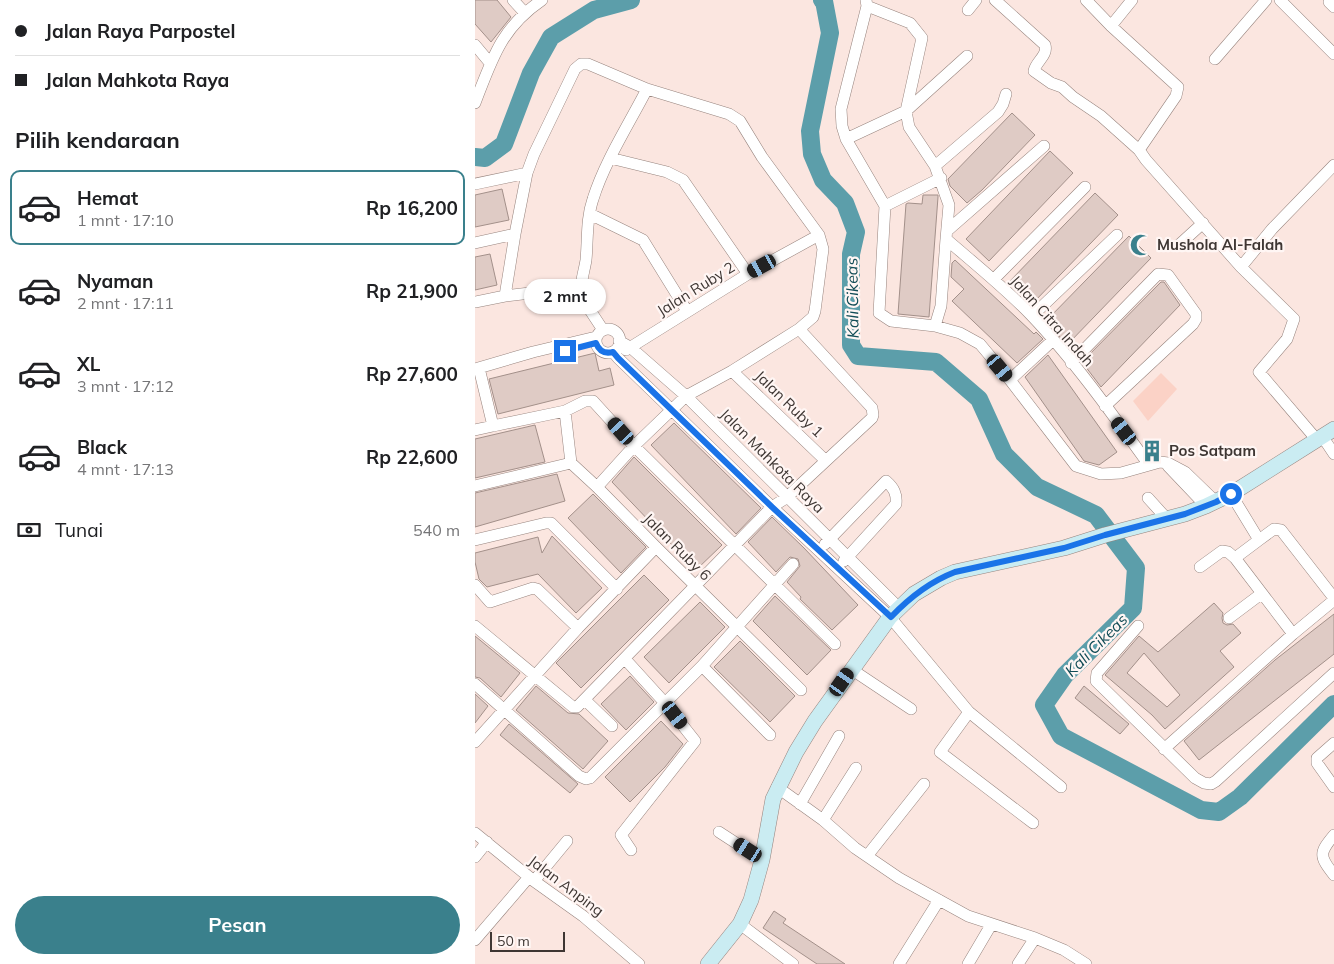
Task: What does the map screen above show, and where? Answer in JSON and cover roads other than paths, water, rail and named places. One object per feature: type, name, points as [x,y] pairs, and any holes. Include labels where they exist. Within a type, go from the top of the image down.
[{"type":"main road","points":[[708,964],[740,924],[751,900],[762,860],[768,816],[777,787],[815,721],[851,669],[895,612],[913,594],[955,572],[1064,548],[1211,504],[1231,494],[1324,435]]},
{"type":"street","points":[[513,0],[524,12]]},
{"type":"street","points":[[475,103],[490,63],[504,37],[524,12],[542,0]]},
{"type":"street","points":[[967,10],[976,0]]},
{"type":"street","points":[[995,0],[1045,45],[1045,53],[1035,66],[1034,71],[1051,83],[1062,86],[1073,97],[1095,110],[1139,150],[1241,267],[1294,319],[1287,339],[1259,372],[1324,435],[1334,454]]},
{"type":"street","points":[[1086,0],[1111,26],[1178,87],[1176,96],[1139,150]]},
{"type":"street","points":[[1111,26],[1132,0]]},
{"type":"street","points":[[1215,59],[1266,0]]},
{"type":"street","points":[[1280,0],[1334,54]]},
{"type":"street","points":[[935,326],[941,306],[949,204],[935,166],[909,127],[906,111],[923,38],[911,23],[866,3],[841,109],[842,126],[846,139],[885,206],[879,313],[891,321],[935,326],[960,333],[980,344],[1076,466],[1101,474],[1121,473],[1165,462],[1211,504]]},
{"type":"street","points":[[475,45],[490,63]]},
{"type":"street","points":[[846,139],[906,111],[967,56]]},
{"type":"street","points":[[505,296],[527,173],[578,66],[588,64],[647,89],[729,114],[740,121],[762,158],[819,235],[823,250],[813,317],[799,329],[732,371],[685,396],[634,446],[597,487]]},
{"type":"street","points":[[493,426],[478,372],[533,352],[599,337],[582,298],[580,287],[590,214],[593,199],[611,158],[647,89]]},
{"type":"street","points":[[935,166],[998,112],[1006,94]]},
{"type":"street","points":[[947,235],[1044,146]]},
{"type":"street","points":[[611,158],[667,172],[683,180],[748,274]]},
{"type":"street","points":[[1241,267],[1272,229],[1334,165]]},
{"type":"street","points":[[475,184],[527,173]]},
{"type":"street","points":[[885,206],[941,178]]},
{"type":"street","points":[[994,279],[1085,187]]},
{"type":"street","points":[[590,214],[643,240],[687,311]]},
{"type":"street","points":[[1181,244],[1203,223]]},
{"type":"street","points":[[475,243],[515,234]]},
{"type":"street","name":"Jalan Ruby 2","points":[[615,355],[748,274],[819,235]]},
{"type":"street","name":"Jalan Citra Indah","points":[[947,235],[1032,316],[1071,362],[1149,465]]},
{"type":"street","points":[[1032,316],[1117,235]]},
{"type":"street","points":[[1071,362],[1158,274],[1167,275],[1196,314],[1193,324],[1105,406]]},
{"type":"street","points":[[475,302],[505,296],[580,287]]},
{"type":"street","points":[[475,626],[573,707],[577,707],[585,700],[772,507],[786,498],[872,418],[873,411],[799,329]]},
{"type":"street","name":"Jalan Mahkota Raya","points":[[612,330],[619,337],[619,341],[630,347],[685,396],[786,498],[848,557],[895,612],[819,551],[615,355],[601,351],[599,337],[612,330]]},
{"type":"street","points":[[1010,380],[1053,340]]},
{"type":"street","points":[[615,355],[619,341]]},
{"type":"street","name":"Jalan Ruby 1","points":[[732,371],[825,460]]},
{"type":"street","points":[[475,430],[565,411],[585,401],[593,401],[634,446],[835,644]]},
{"type":"street","points":[[475,486],[571,462],[565,411]]},
{"type":"street","name":"Jalan Ruby 6","points":[[571,462],[801,690]]},
{"type":"street","points":[[819,551],[886,481],[894,488],[897,498],[896,504],[837,567]]},
{"type":"street","points":[[1231,494],[1259,540]]},
{"type":"street","points":[[1148,498],[1161,520]]},
{"type":"street","points":[[475,540],[546,522],[551,523],[563,533],[617,590]]},
{"type":"street","points":[[1164,749],[1334,599],[1281,530],[1274,529],[1235,558]]},
{"type":"street","points":[[475,742],[578,628],[617,590],[656,547]]},
{"type":"street","points":[[1200,567],[1222,551],[1229,552],[1293,634]]},
{"type":"street","points":[[475,684],[579,776],[586,779],[591,778],[702,666],[793,564]]},
{"type":"street","points":[[476,588],[490,602],[533,588],[537,589],[578,628]]},
{"type":"street","points":[[1229,618],[1261,594]]},
{"type":"street","points":[[895,612],[969,712],[1061,786]]},
{"type":"street","points":[[1138,626],[1097,673],[1096,681],[1164,749],[1195,778],[1204,783],[1211,784],[1216,781],[1334,673]]},
{"type":"street","points":[[625,659],[665,703],[695,742],[621,835],[631,850]]},
{"type":"street","points":[[702,666],[770,735]]},
{"type":"street","points":[[851,669],[911,710]]},
{"type":"street","points":[[585,700],[612,726]]},
{"type":"street","points":[[969,712],[940,752],[1033,823]]},
{"type":"street","points":[[800,804],[839,736]]},
{"type":"street","points":[[1334,743],[1317,758],[1317,763],[1334,787]]},
{"type":"street","points":[[823,820],[856,768]]},
{"type":"street","points":[[867,856],[924,784]]},
{"type":"street","points":[[777,787],[823,820],[848,843],[899,878],[968,916],[1035,938],[1064,950],[1086,964]]},
{"type":"street","points":[[719,832],[762,860]]},
{"type":"street","name":"Jalan Anping","points":[[475,833],[532,879],[583,916],[639,964]]},
{"type":"street","points":[[1334,835],[1322,851],[1322,856],[1325,864],[1334,875]]},
{"type":"street","points":[[475,940],[567,841]]},
{"type":"street","points":[[475,857],[487,842]]},
{"type":"street","points":[[899,964],[939,900]]},
{"type":"street","points":[[740,924],[793,964]]},
{"type":"street","points":[[968,964],[991,925]]},
{"type":"street","points":[[1018,964],[1035,938]]},
{"type":"waterway","name":"Kali Cikeas","points":[[475,157],[485,158],[504,144],[531,73],[551,37],[594,10],[631,0]]},
{"type":"waterway","name":"Kali Cikeas","points":[[822,0],[824,1],[830,33],[810,131],[812,154],[823,180],[845,203],[856,232],[851,254],[851,345],[858,356],[936,362],[979,399],[1004,454],[1037,487],[1096,515],[1136,568],[1133,608],[1065,675],[1044,705],[1061,736],[1201,810],[1219,812],[1240,797],[1334,704]]},
{"type":"place","name":"Mushola Al-Falah","points":[[1141,245]]},
{"type":"place","name":"Pos Satpam","points":[[1152,451]]}]
